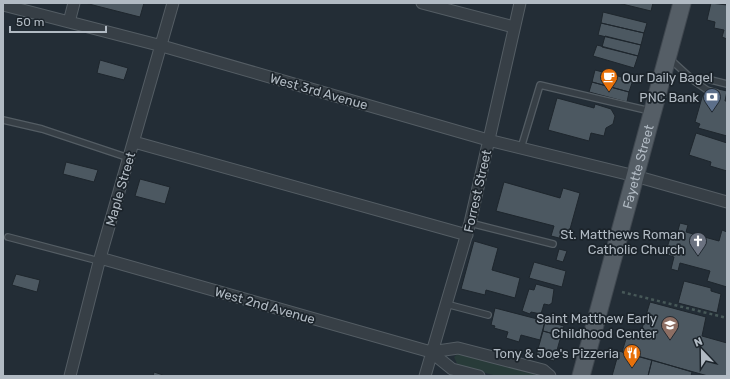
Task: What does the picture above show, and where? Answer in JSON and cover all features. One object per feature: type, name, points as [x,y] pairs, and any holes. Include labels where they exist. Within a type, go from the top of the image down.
[{"type":"main road","name":"Fayette Street","points":[[581,376],[682,3]]},
{"type":"street","points":[[69,22],[74,3]]},
{"type":"street","name":"Maple Street","points":[[70,376],[100,260],[173,3]]},
{"type":"street","points":[[422,3],[514,27]]},
{"type":"street","name":"Forrest Street","points":[[425,376],[470,223],[520,3]]},
{"type":"street","name":"West 3rd Avenue","points":[[3,5],[162,46],[488,140],[635,176],[727,202]]},
{"type":"street","points":[[134,142],[466,235]]},
{"type":"street","name":"West 2nd Avenue","points":[[100,260],[431,352],[452,369],[479,376]]},
{"type":"street","name":"West 2nd Avenue","points":[[431,352],[458,348],[543,370],[550,376]]},
{"type":"lane","points":[[667,57],[694,81],[707,90],[717,93]]},
{"type":"lane","points":[[694,81],[707,79],[727,84]]},
{"type":"lane","points":[[522,148],[540,85],[653,112]]},
{"type":"lane","points":[[3,120],[42,129],[129,158]]},
{"type":"lane","points":[[470,223],[553,244]]},
{"type":"lane","points":[[8,237],[100,260]]},
{"type":"lane","points":[[446,304],[488,315]]},
{"type":"path","points":[[622,292],[727,318]]},
{"type":"green space","points":[[460,352],[536,371],[534,376],[497,376],[458,366],[454,357]]},
{"type":"building","points":[[85,3],[144,3],[140,17]]},
{"type":"building","points":[[618,3],[653,3],[651,11]]},
{"type":"building","points":[[711,3],[727,5],[727,39],[722,37],[724,30],[714,28],[715,22],[707,20]]},
{"type":"building","points":[[603,12],[647,23],[644,33],[601,23]]},
{"type":"building","points":[[601,23],[644,33],[641,45],[598,35]]},
{"type":"building","points":[[605,36],[641,45],[638,56],[602,47]]},
{"type":"building","points":[[597,45],[638,56],[634,68],[593,56]]},
{"type":"building","points":[[100,60],[128,68],[124,80],[97,73]]},
{"type":"building","points":[[595,70],[633,80],[629,92],[592,82]]},
{"type":"building","name":"Our Daily Bagel","points":[[592,82],[629,92],[627,102],[589,92]]},
{"type":"building","name":"PNC Bank","points":[[718,89],[727,91],[725,101],[727,101],[727,136],[698,128],[700,124],[695,122],[703,94],[716,97]]},
{"type":"building","points":[[557,98],[594,108],[595,104],[611,109],[615,116],[613,124],[606,128],[604,136],[591,133],[589,141],[548,130]]},
{"type":"building","points":[[696,133],[727,143],[727,171],[710,166],[711,162],[689,155]]},
{"type":"building","points":[[66,162],[98,170],[94,182],[63,174]]},
{"type":"building","points":[[140,179],[170,187],[165,204],[135,196]]},
{"type":"building","points":[[504,182],[560,198],[563,188],[580,193],[567,240],[551,236],[554,226],[496,211]]},
{"type":"building","name":"St. Matthews Roman Catholic Church","points":[[680,223],[688,225],[686,232],[719,241],[722,230],[727,232],[727,287],[707,281],[710,271],[680,263],[678,271],[671,269],[674,257],[665,254],[672,232],[677,234]]},
{"type":"building","points":[[474,241],[498,248],[492,270],[520,278],[515,298],[486,290],[485,295],[461,289]]},
{"type":"building","points":[[559,249],[567,251],[563,262],[556,260]]},
{"type":"building","points":[[534,262],[566,271],[562,287],[529,278]]},
{"type":"building","points":[[16,274],[40,280],[37,292],[12,285]]},
{"type":"building","points":[[684,281],[711,288],[711,291],[721,294],[717,313],[678,303]]},
{"type":"building","points":[[536,284],[554,289],[552,303],[549,305],[544,304],[541,314],[531,312],[530,314],[522,311],[529,289],[534,290]]},
{"type":"building","name":"Saint Matthew Early Childhood Center","points":[[650,302],[706,317],[702,336],[727,343],[727,376],[708,376],[622,352],[629,329],[641,332]]},
{"type":"building","points":[[495,308],[545,321],[540,340],[521,335],[519,342],[506,338],[508,332],[494,328],[495,326],[491,325]]},
{"type":"building","points":[[545,321],[564,326],[561,336],[543,331]]},
{"type":"building","points":[[543,331],[561,336],[554,361],[536,356]]},
{"type":"building","name":"Tony & Joe's Pizzeria","points":[[619,351],[652,360],[648,376],[612,376]]},
{"type":"building","points":[[652,360],[692,372],[691,376],[648,376]]},
{"type":"building","points":[[154,372],[163,375],[163,376],[153,376]]},
{"type":"place","name":"Our Daily Bagel","points":[[609,92]]},
{"type":"place","name":"PNC Bank","points":[[712,112]]},
{"type":"place","name":"St. Matthews Roman Catholic Church","points":[[698,256]]},
{"type":"place","name":"Saint Matthew Early Childhood Center","points":[[670,340]]},
{"type":"place","name":"Tony & Joe's Pizzeria","points":[[632,368]]}]
